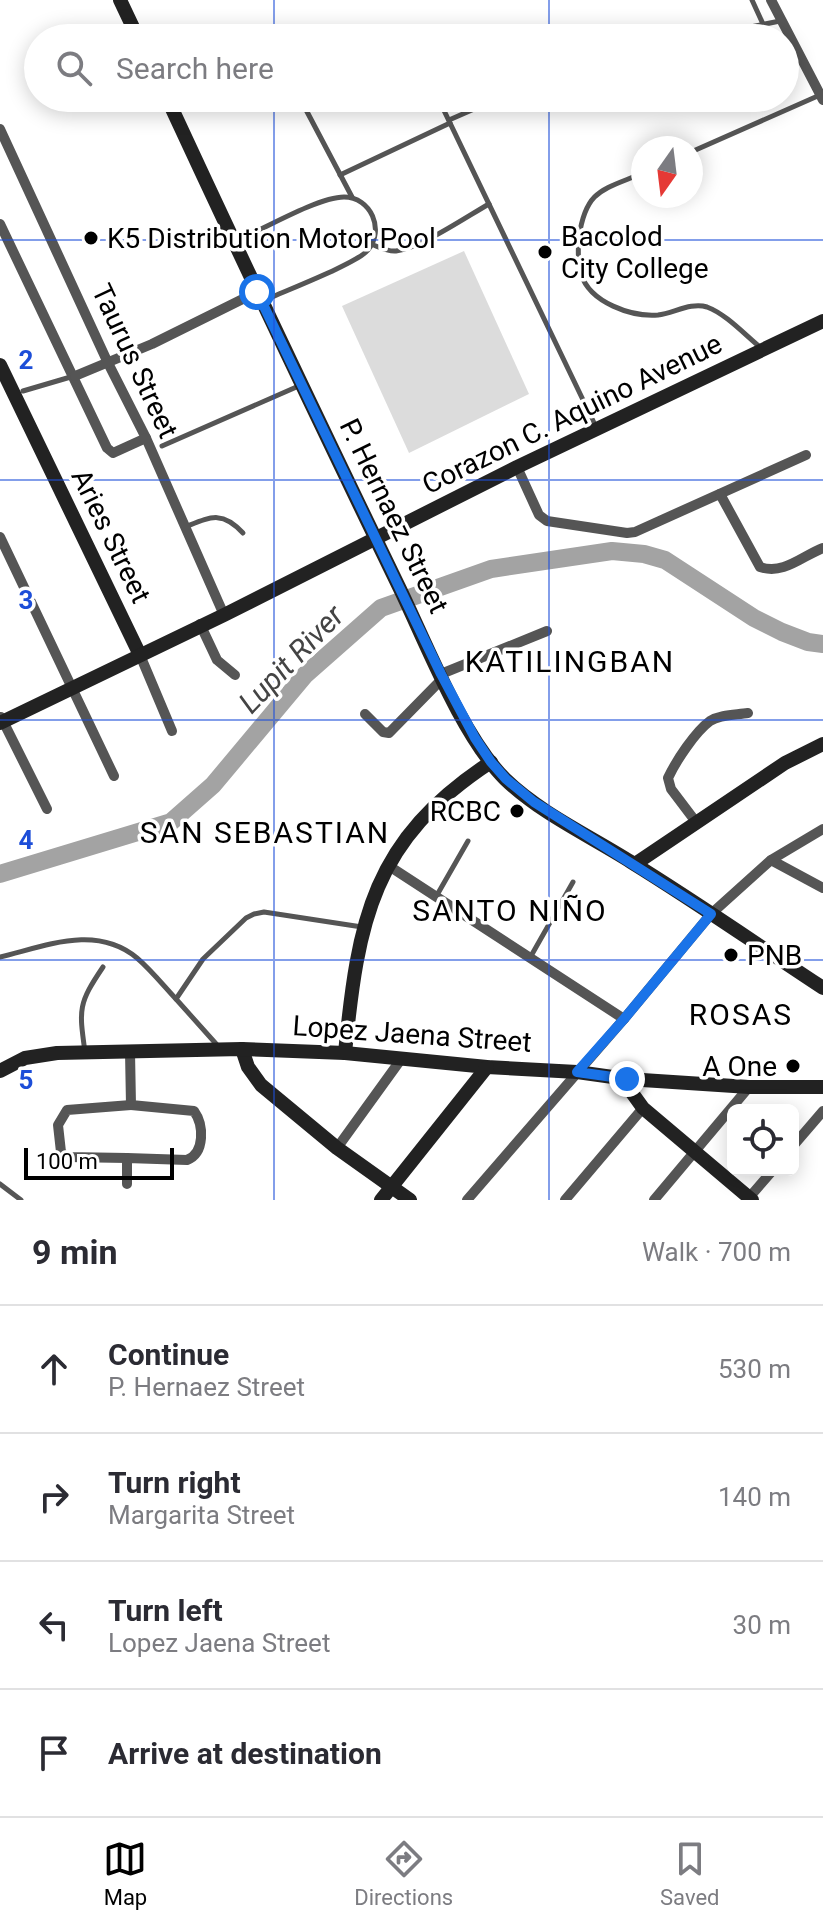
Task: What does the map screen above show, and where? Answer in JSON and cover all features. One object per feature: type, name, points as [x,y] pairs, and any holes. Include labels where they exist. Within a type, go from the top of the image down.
[{"type":"main road","points":[[127,3],[134,24]]},
{"type":"main road","name":"P. Hernaez Street","points":[[174,112],[374,538],[442,676],[491,762],[534,802],[635,864],[823,988]]},
{"type":"main road","name":"Corazon C. Aquino Avenue","points":[[1,720],[224,615],[517,467],[823,321]]},
{"type":"main road","name":"Aries Street","points":[[0,365],[140,655]]},
{"type":"main road","points":[[635,864],[785,763],[823,744]]},
{"type":"main road","points":[[345,1053],[353,975],[363,927],[380,882],[412,830],[436,803],[491,762]]},
{"type":"main road","points":[[242,1049],[248,1067],[261,1085],[337,1148],[410,1200]]},
{"type":"main road","name":"Lopez Jaena Street","points":[[0,1071],[25,1058],[85,1053],[242,1049],[345,1053],[749,1087],[823,1087]]},
{"type":"main road","points":[[381,1200],[487,1067]]},
{"type":"main road","points":[[627,1079],[630,1090],[643,1108],[749,1199]]},
{"type":"street","points":[[771,0],[783,24]]},
{"type":"street","points":[[799,54],[822,97]]},
{"type":"street","name":"Taurus Street","points":[[0,129],[146,438],[224,615]]},
{"type":"street","points":[[0,224],[107,448],[113,453],[146,438]]},
{"type":"street","points":[[75,376],[260,296]]},
{"type":"street","points":[[517,467],[539,515],[547,521],[635,532],[806,455]]},
{"type":"street","points":[[720,494],[760,567],[771,571],[790,566],[823,548]]},
{"type":"street","points":[[0,537],[114,776]]},
{"type":"street","points":[[200,624],[217,660],[235,675]]},
{"type":"street","points":[[365,714],[383,732],[389,733],[442,676],[547,631]]},
{"type":"street","name":"Aries Street","points":[[140,655],[172,731]]},
{"type":"street","points":[[696,822],[671,789],[668,778],[674,765],[710,722],[748,713]]},
{"type":"street","points":[[1,720],[47,809]]},
{"type":"street","points":[[467,1200],[711,914],[771,860],[823,829]]},
{"type":"street","points":[[771,860],[823,888]]},
{"type":"street","points":[[389,866],[624,1019]]},
{"type":"street","points":[[130,1052],[131,1105]]},
{"type":"street","points":[[337,1148],[402,1058]]},
{"type":"street","points":[[654,1200],[749,1087]]},
{"type":"street","points":[[131,1105],[194,1111],[199,1117],[200,1151],[187,1160],[67,1157],[61,1152],[58,1125],[67,1110],[131,1105]]},
{"type":"street","points":[[565,1200],[643,1108]]},
{"type":"street","points":[[799,1139],[823,1111]]},
{"type":"street","points":[[127,1158],[127,1184]]},
{"type":"street","points":[[749,1199],[768,1176]]},
{"type":"lane","points":[[752,0],[763,24]]},
{"type":"lane","points":[[768,24],[781,21]]},
{"type":"lane","points":[[799,107],[822,97]]},
{"type":"lane","points":[[307,112],[352,198]]},
{"type":"lane","points":[[445,112],[597,430]]},
{"type":"lane","points":[[340,175],[469,112]]},
{"type":"lane","points":[[703,147],[786,112]]},
{"type":"lane","points":[[631,178],[596,193],[586,206],[578,244],[581,274],[586,283],[609,304],[642,315],[700,306],[709,308],[764,350]]},
{"type":"lane","points":[[234,242],[325,201],[341,197],[362,203],[374,219],[376,230],[371,244],[360,257],[260,296]]},
{"type":"lane","points":[[371,244],[386,250],[404,248],[489,204]]},
{"type":"lane","points":[[23,391],[75,376]]},
{"type":"lane","points":[[162,446],[302,384]]},
{"type":"lane","points":[[184,527],[213,517],[227,520],[243,533]]},
{"type":"lane","points":[[437,896],[468,841]]},
{"type":"lane","points":[[530,957],[573,882]]},
{"type":"lane","points":[[176,999],[203,959],[254,914],[264,912],[363,927]]},
{"type":"lane","points":[[0,957],[83,938],[100,939],[122,947],[138,958],[221,1049]]},
{"type":"lane","points":[[85,1053],[80,1007],[103,967]]},
{"type":"lane","points":[[0,1184],[21,1200]]},
{"type":"shaded area","points":[[464,251],[529,394],[409,453],[342,306]]},
{"type":"waterway","name":"Lupit River","points":[[0,874],[171,822],[213,785],[305,675],[381,608],[491,569],[612,551],[644,554],[665,560],[754,618],[808,642],[823,644]]},
{"type":"place","name":"K5 Distribution Motor Pool","points":[[91,238]]},
{"type":"place","name":"Bacolod City College","points":[[545,252]]},
{"type":"place","name":"RCBC","points":[[517,811]]},
{"type":"place","name":"PNB","points":[[731,955]]},
{"type":"place","name":"A One","points":[[793,1066]]},
{"type":"district","name":"KATILINGBAN","points":[[570,661]]},
{"type":"district","name":"SAN SEBASTIAN","points":[[265,832]]},
{"type":"district","name":"SANTO NIÑO","points":[[510,910]]},
{"type":"district","name":"ROSAS","points":[[741,1014]]},
{"type":"route","points":[[257,292],[441,674],[491,762],[534,802],[711,914],[577,1072],[627,1079]]}]
